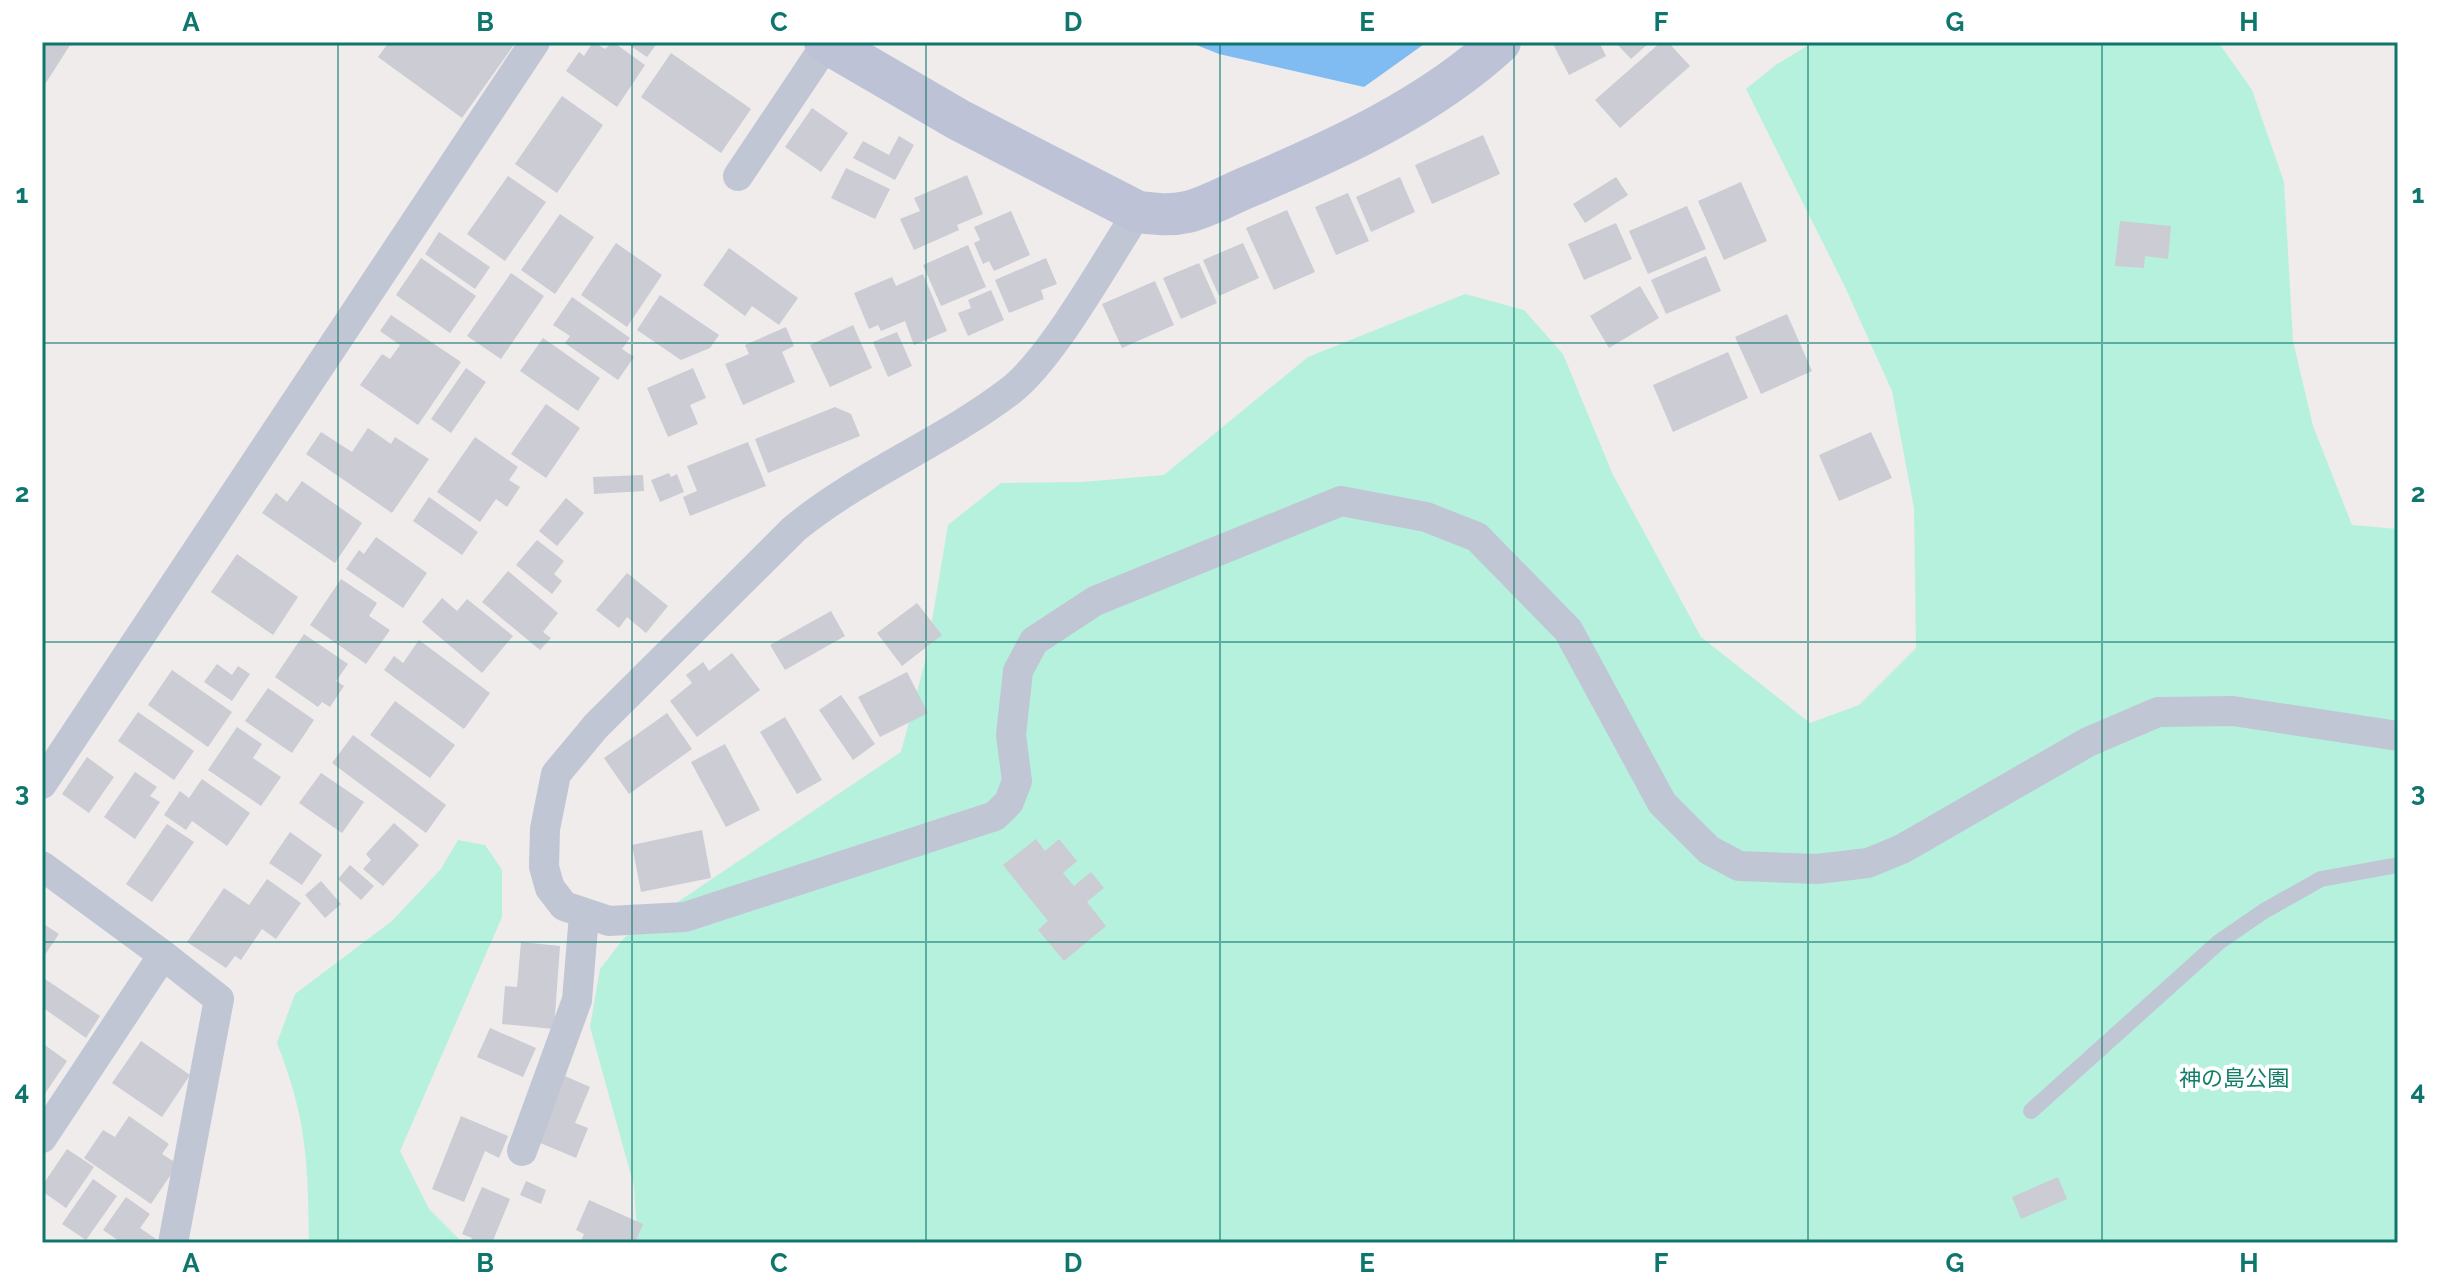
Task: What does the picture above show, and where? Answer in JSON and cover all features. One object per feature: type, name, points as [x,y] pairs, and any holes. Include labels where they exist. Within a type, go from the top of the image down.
[{"type":"street","points":[[42,784],[535,42]]},
{"type":"street","points":[[738,176],[826,42],[959,120],[1138,212],[1166,215],[1189,211],[1317,158],[1422,100],[1478,62],[1500,42]]},
{"type":"street","points":[[1138,212],[1025,377],[981,411],[883,467],[805,520],[596,726],[556,774],[545,829],[544,867],[550,888],[564,906],[609,921],[685,917],[995,816],[1009,802],[1017,781],[1011,735],[1018,671],[1034,641],[1095,601],[1341,501],[1426,517],[1477,537],[1568,630],[1662,803],[1709,850],[1739,866],[1817,869],[1868,863],[1902,849],[2088,742],[2158,712],[2233,711],[2398,736]]},
{"type":"street","points":[[42,866],[219,999],[173,1243]]},
{"type":"street","points":[[522,1151],[577,1000],[584,915]]},
{"type":"street","points":[[42,1138],[163,955]]},
{"type":"lane","points":[[2031,1111],[2219,942],[2264,911],[2321,879],[2398,865]]},
{"type":"green space","name":"神の島公園","points":[[1814,42],[2218,42],[2252,90],[2284,182],[2293,341],[2313,426],[2352,525],[2398,529],[2398,1243],[634,1243],[637,1232],[634,1186],[590,1027],[600,969],[624,938],[901,752],[925,662],[948,525],[1001,483],[1082,482],[1164,475],[1308,357],[1465,294],[1524,310],[1563,354],[1613,475],[1701,637],[1810,723],[1859,705],[1916,648],[1914,508],[1892,391],[1846,289],[1746,89],[1777,64]]},
{"type":"green space","points":[[458,840],[485,845],[502,870],[502,917],[400,1151],[429,1209],[463,1243],[309,1243],[304,1142],[295,1095],[277,1043],[295,994],[392,921],[441,869]]},
{"type":"water","points":[[1189,42],[1427,42],[1364,87],[1219,54]]},
{"type":"building","points":[[42,42],[72,42],[42,89]]},
{"type":"building","points":[[389,42],[516,42],[462,118],[378,57]]},
{"type":"building","points":[[593,42],[605,49],[613,42],[645,65],[617,107],[566,71],[579,52],[584,56]]},
{"type":"building","points":[[625,42],[658,42],[647,57]]},
{"type":"building","points":[[1552,42],[1599,42],[1606,56],[1569,75]]},
{"type":"building","points":[[1615,42],[1650,42],[1631,59]]},
{"type":"building","points":[[1661,42],[1668,42],[1690,66],[1620,128],[1595,100]]},
{"type":"building","points":[[671,53],[751,109],[721,153],[641,97]]},
{"type":"building","points":[[562,96],[603,125],[557,193],[515,164]]},
{"type":"building","points":[[812,108],[848,133],[821,172],[785,147]]},
{"type":"building","points":[[1483,135],[1500,174],[1432,204],[1415,165]]},
{"type":"building","points":[[899,136],[914,145],[895,180],[853,158],[863,141],[889,155]]},
{"type":"building","points":[[846,168],[890,189],[875,219],[831,198]]},
{"type":"building","points":[[967,175],[983,214],[957,225],[959,230],[914,250],[900,219],[920,211],[914,198]]},
{"type":"building","points":[[508,176],[546,202],[505,261],[467,234]]},
{"type":"building","points":[[1400,177],[1415,212],[1371,232],[1356,197]]},
{"type":"building","points":[[1616,177],[1628,195],[1585,223],[1573,204]]},
{"type":"building","points":[[1741,182],[1767,241],[1724,260],[1698,201]]},
{"type":"building","points":[[1348,193],[1369,241],[1336,255],[1315,207]]},
{"type":"building","points":[[1687,206],[1706,249],[1648,274],[1629,231]]},
{"type":"building","points":[[1287,210],[1315,272],[1274,290],[1246,228]]},
{"type":"building","points":[[1011,211],[1030,255],[994,271],[989,261],[983,264],[974,243],[980,240],[974,227]]},
{"type":"building","points":[[560,214],[594,237],[555,294],[521,270]]},
{"type":"building","points":[[2120,221],[2171,226],[2168,259],[2145,256],[2144,268],[2115,266]]},
{"type":"building","points":[[1616,223],[1632,259],[1584,280],[1568,244]]},
{"type":"building","points":[[439,232],[490,267],[475,289],[425,254]]},
{"type":"building","points":[[616,243],[662,275],[627,327],[581,295]]},
{"type":"building","points":[[1243,243],[1259,278],[1219,296],[1203,260]]},
{"type":"building","points":[[968,245],[986,287],[941,306],[923,265]]},
{"type":"building","points":[[729,248],[798,298],[779,325],[752,306],[745,316],[703,285]]},
{"type":"building","points":[[1706,256],[1721,291],[1666,314],[1651,280]]},
{"type":"building","points":[[421,258],[476,296],[450,333],[396,295]]},
{"type":"building","points":[[1046,258],[1057,284],[1041,290],[1044,299],[1009,313],[995,280]]},
{"type":"building","points":[[1199,263],[1217,303],[1181,319],[1163,278]]},
{"type":"building","points":[[511,273],[544,296],[501,359],[467,336]]},
{"type":"building","points":[[923,274],[947,331],[914,345],[905,321],[881,331],[878,325],[869,329],[854,293],[892,277],[896,286]]},
{"type":"building","points":[[1155,281],[1174,325],[1122,348],[1102,304]]},
{"type":"building","points":[[1640,286],[1659,318],[1609,348],[1590,316]]},
{"type":"building","points":[[991,290],[1004,320],[968,336],[958,313],[971,308],[968,300]]},
{"type":"building","points":[[660,295],[719,335],[710,348],[681,360],[637,330]]},
{"type":"building","points":[[572,297],[630,338],[622,349],[634,357],[618,380],[565,343],[570,336],[553,325]]},
{"type":"building","points":[[1787,314],[1812,371],[1761,394],[1735,337]]},
{"type":"building","points":[[391,315],[461,362],[418,425],[360,385],[382,354],[390,359],[400,345],[380,331]]},
{"type":"building","points":[[853,325],[872,368],[830,387],[810,345]]},
{"type":"building","points":[[786,327],[794,346],[782,352],[795,382],[743,405],[725,364],[749,354],[745,345]]},
{"type":"building","points":[[897,332],[912,366],[888,377],[873,342]]},
{"type":"building","points":[[543,338],[600,378],[578,411],[520,371]]},
{"type":"building","points":[[1728,352],[1748,398],[1673,432],[1653,385]]},
{"type":"building","points":[[466,368],[486,382],[451,433],[431,419]]},
{"type":"building","points":[[693,368],[706,398],[690,405],[698,424],[668,437],[647,388]]},
{"type":"building","points":[[546,404],[580,428],[546,478],[511,454]]},
{"type":"building","points":[[835,407],[851,414],[860,436],[768,473],[755,439]]},
{"type":"building","points":[[368,428],[391,444],[395,437],[429,459],[392,513],[306,454],[321,432],[352,452]]},
{"type":"building","points":[[1871,432],[1892,478],[1839,501],[1819,455]]},
{"type":"building","points":[[475,437],[518,467],[509,480],[520,487],[507,507],[496,499],[480,522],[437,492]]},
{"type":"building","points":[[748,442],[766,486],[690,516],[683,497],[697,491],[687,466]]},
{"type":"building","points":[[669,473],[671,477],[677,474],[684,492],[660,502],[651,480]]},
{"type":"building","points":[[643,475],[644,491],[594,494],[593,477]]},
{"type":"building","points":[[302,481],[362,523],[335,563],[262,513],[276,493],[287,502]]},
{"type":"building","points":[[429,497],[478,532],[462,555],[413,521]]},
{"type":"building","points":[[566,498],[584,513],[557,546],[539,531]]},
{"type":"building","points":[[376,537],[427,573],[403,608],[346,569],[359,550],[364,554]]},
{"type":"building","points":[[537,540],[564,561],[554,574],[562,581],[552,594],[516,565]]},
{"type":"building","points":[[237,554],[298,597],[273,635],[211,592]]},
{"type":"building","points":[[508,571],[558,613],[543,632],[551,638],[540,650],[482,602]]},
{"type":"building","points":[[627,573],[668,606],[646,633],[627,617],[619,628],[596,610]]},
{"type":"building","points":[[341,579],[377,603],[369,616],[390,630],[366,664],[310,625]]},
{"type":"building","points":[[442,598],[457,611],[467,599],[513,636],[482,673],[422,622]]},
{"type":"building","points":[[917,603],[942,635],[902,666],[877,633]]},
{"type":"building","points":[[831,611],[845,636],[785,670],[770,645]]},
{"type":"building","points":[[304,634],[348,664],[336,681],[344,686],[330,707],[322,702],[318,707],[275,677]]},
{"type":"building","points":[[419,640],[490,693],[464,729],[384,670],[394,656],[403,663]]},
{"type":"building","points":[[732,653],[760,690],[697,737],[670,701],[692,683],[686,675],[703,662],[709,671]]},
{"type":"building","points":[[217,664],[232,675],[238,666],[250,674],[232,701],[204,682]]},
{"type":"building","points":[[172,670],[232,712],[208,747],[148,705]]},
{"type":"building","points":[[907,672],[928,713],[880,737],[858,697]]},
{"type":"building","points":[[268,688],[314,720],[292,753],[245,721]]},
{"type":"building","points":[[841,695],[875,744],[853,760],[819,710]]},
{"type":"building","points":[[395,701],[455,745],[430,778],[370,735]]},
{"type":"building","points":[[138,712],[194,751],[174,780],[118,741]]},
{"type":"building","points":[[667,713],[692,749],[629,794],[604,758]]},
{"type":"building","points":[[785,717],[822,780],[797,794],[760,732]]},
{"type":"building","points":[[237,727],[262,744],[253,758],[281,777],[261,806],[208,770]]},
{"type":"building","points":[[353,735],[446,805],[426,833],[332,763]]},
{"type":"building","points":[[725,744],[760,810],[726,827],[691,762]]},
{"type":"building","points":[[87,757],[114,777],[89,813],[62,794]]},
{"type":"building","points":[[135,772],[157,787],[150,796],[160,802],[135,839],[104,817]]},
{"type":"building","points":[[321,773],[364,802],[342,833],[299,803]]},
{"type":"building","points":[[202,779],[250,813],[227,846],[192,821],[186,830],[164,815],[180,791],[189,798]]},
{"type":"building","points":[[394,823],[419,845],[383,886],[363,869],[371,860],[366,854]]},
{"type":"building","points":[[167,824],[194,842],[152,902],[126,884]]},
{"type":"building","points":[[702,830],[711,878],[641,892],[632,845]]},
{"type":"building","points":[[290,832],[322,855],[302,885],[269,863]]},
{"type":"building","points":[[1036,839],[1045,851],[1059,839],[1077,861],[1063,873],[1074,886],[1091,872],[1104,888],[1087,902],[1106,926],[1064,961],[1038,930],[1048,921],[1003,865]]},
{"type":"building","points":[[350,865],[374,886],[361,900],[338,879]]},
{"type":"building","points":[[267,879],[301,903],[276,939],[262,929],[241,960],[235,956],[226,968],[187,942],[224,888],[249,905]]},
{"type":"building","points":[[321,881],[341,904],[325,918],[305,895]]},
{"type":"building","points":[[42,923],[59,934],[42,959]]},
{"type":"building","points":[[521,942],[560,946],[554,1029],[502,1024],[505,986],[517,987]]},
{"type":"building","points":[[42,977],[100,1016],[86,1038],[42,1007]]},
{"type":"building","points":[[490,1028],[536,1048],[523,1077],[477,1057]]},
{"type":"building","points":[[141,1041],[190,1075],[162,1117],[112,1083]]},
{"type":"building","points":[[42,1043],[67,1061],[42,1098]]},
{"type":"building","points":[[565,1076],[590,1087],[575,1123],[588,1128],[576,1158],[538,1142]]},
{"type":"building","points":[[129,1116],[169,1144],[162,1154],[178,1164],[151,1204],[84,1158],[103,1130],[115,1137]]},
{"type":"building","points":[[461,1116],[508,1136],[499,1158],[485,1151],[464,1202],[432,1189]]},
{"type":"building","points":[[67,1149],[94,1167],[66,1208],[42,1191],[42,1186]]},
{"type":"building","points":[[2058,1177],[2067,1199],[2021,1219],[2012,1197]]},
{"type":"building","points":[[93,1179],[117,1196],[86,1240],[62,1224]]},
{"type":"building","points":[[526,1181],[546,1190],[541,1204],[520,1195]]},
{"type":"building","points":[[482,1187],[510,1199],[492,1243],[470,1243],[472,1238],[462,1234]]},
{"type":"building","points":[[126,1197],[150,1214],[140,1228],[159,1241],[157,1243],[122,1243],[103,1230]]},
{"type":"building","points":[[589,1200],[643,1224],[635,1243],[580,1243],[584,1234],[576,1230]]}]
